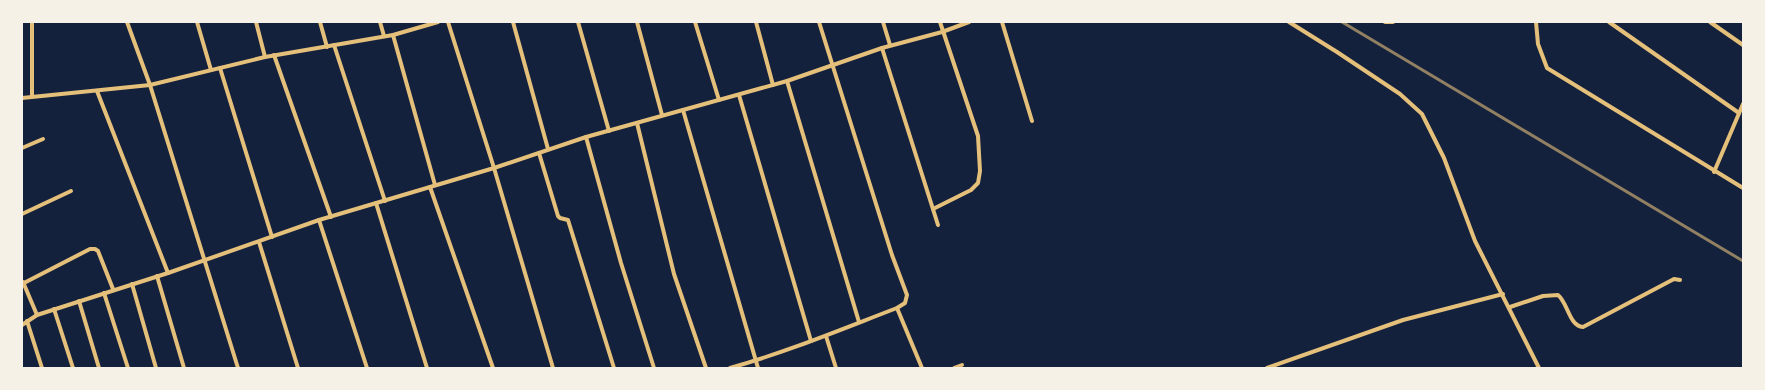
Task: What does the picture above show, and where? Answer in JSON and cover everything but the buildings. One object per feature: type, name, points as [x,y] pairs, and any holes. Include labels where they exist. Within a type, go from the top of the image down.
[{"type":"street","points":[[32,22],[32,97]]},
{"type":"street","points":[[127,22],[150,85],[238,368]]},
{"type":"street","points":[[197,22],[211,70]]},
{"type":"street","points":[[256,22],[265,57]]},
{"type":"street","points":[[320,22],[327,47]]},
{"type":"street","points":[[380,22],[384,36]]},
{"type":"street","points":[[22,98],[150,85],[274,55],[393,35],[438,22]]},
{"type":"street","points":[[448,22],[494,168],[552,368]]},
{"type":"street","points":[[513,22],[548,149]]},
{"type":"street","points":[[578,22],[609,131]]},
{"type":"street","points":[[637,22],[662,115]]},
{"type":"street","points":[[695,22],[719,100]]},
{"type":"street","points":[[756,22],[773,85]]},
{"type":"street","points":[[730,368],[756,361],[826,336],[897,308],[906,302],[907,296],[892,255],[832,65],[820,22]]},
{"type":"street","points":[[883,22],[890,45]]},
{"type":"street","points":[[933,209],[971,190],[978,183],[980,171],[978,136],[942,32],[940,22]]},
{"type":"street","points":[[22,325],[37,315],[259,242],[319,220],[494,168],[586,137],[788,81],[890,45],[942,32],[969,22]]},
{"type":"street","points":[[1002,22],[1032,121]]},
{"type":"street","points":[[1289,22],[1400,94],[1422,114],[1444,158],[1476,241],[1539,368]]},
{"type":"street","points":[[1385,22],[1393,22]]},
{"type":"street","points":[[1536,22],[1538,44],[1547,68],[1714,172],[1743,188]]},
{"type":"street","points":[[1609,22],[1739,113]]},
{"type":"street","points":[[1710,22],[1743,45]]},
{"type":"street","points":[[393,35],[433,186],[493,368]]},
{"type":"street","points":[[334,45],[385,201]]},
{"type":"street","points":[[882,48],[938,225]]},
{"type":"street","points":[[274,55],[330,217]]},
{"type":"street","points":[[220,68],[272,237]]},
{"type":"street","points":[[788,81],[859,322]]},
{"type":"street","points":[[97,91],[168,272]]},
{"type":"street","points":[[739,95],[811,341]]},
{"type":"street","points":[[1714,172],[1743,104]]},
{"type":"street","points":[[683,110],[758,368]]},
{"type":"street","points":[[637,123],[674,274],[706,368]]},
{"type":"street","points":[[586,137],[620,263],[654,368]]},
{"type":"street","points":[[22,148],[43,139]]},
{"type":"street","points":[[539,153],[558,216],[568,220],[614,368]]},
{"type":"street","points":[[22,214],[71,191]]},
{"type":"street","points":[[376,203],[428,368]]},
{"type":"street","points":[[319,220],[367,368]]},
{"type":"street","points":[[259,242],[298,368]]},
{"type":"street","points":[[37,315],[22,283],[90,249],[95,249],[98,251],[113,289]]},
{"type":"street","points":[[156,276],[184,368]]},
{"type":"street","points":[[1510,307],[1543,296],[1558,295],[1563,299],[1575,324],[1578,327],[1583,327],[1674,279],[1680,280]]},
{"type":"street","points":[[132,284],[156,368]]},
{"type":"street","points":[[104,293],[128,368]]},
{"type":"street","points":[[1267,368],[1403,320],[1503,294]]},
{"type":"street","points":[[79,301],[99,368]]},
{"type":"street","points":[[897,308],[922,368]]},
{"type":"street","points":[[54,309],[73,368]]},
{"type":"street","points":[[27,322],[42,368]]},
{"type":"street","points":[[826,336],[836,368]]},
{"type":"street","points":[[954,368],[962,365]]},
{"type":"railway","points":[[1342,22],[1743,261]]}]
